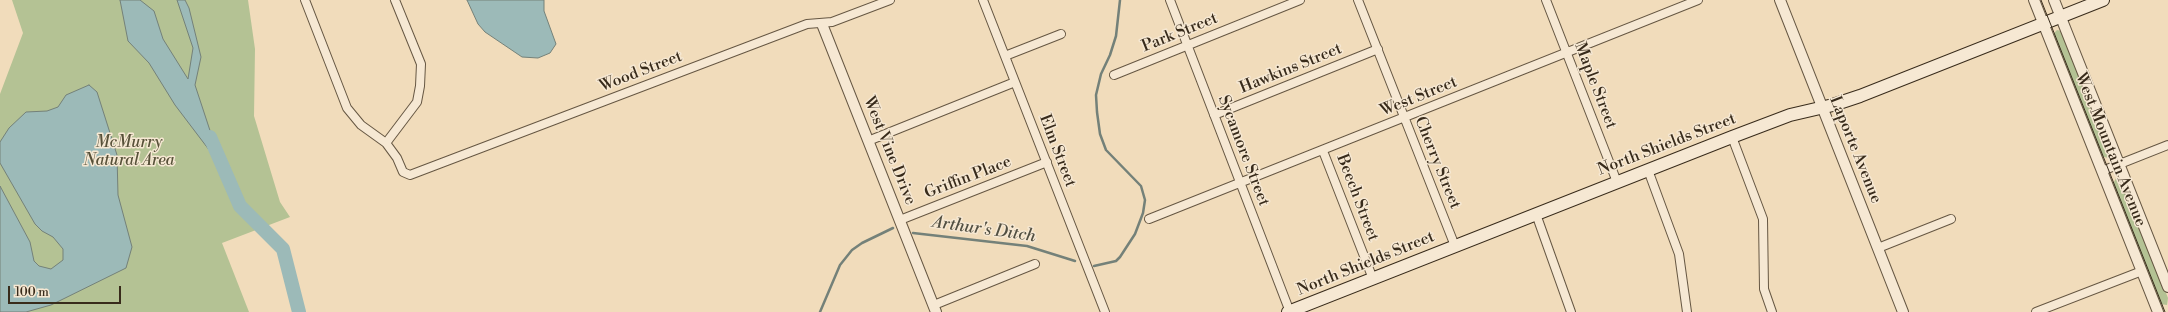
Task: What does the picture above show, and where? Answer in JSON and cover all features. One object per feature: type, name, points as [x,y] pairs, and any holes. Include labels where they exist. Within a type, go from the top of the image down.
[{"type":"main road","name":"North Shields Street","points":[[1290,312],[1732,137],[1790,115],[1860,96],[2103,0]]},
{"type":"street","points":[[305,0],[347,108],[361,125],[386,143],[417,102],[420,86],[421,64],[395,0]]},
{"type":"street","name":"Wood Street","points":[[386,143],[397,158],[403,172],[410,175],[807,24],[822,24],[851,16],[890,0]]},
{"type":"street","name":"Elm Street","points":[[983,0],[1105,312]]},
{"type":"street","name":"Sycamore Street","points":[[1170,0],[1290,312]]},
{"type":"street","name":"Park Street","points":[[1114,75],[1300,0]]},
{"type":"street","name":"Cherry Street","points":[[1358,0],[1455,246]]},
{"type":"street","name":"Maple Street","points":[[1546,0],[1617,182]]},
{"type":"street","name":"West Street","points":[[1149,219],[1404,119],[1698,0]]},
{"type":"street","name":"Laporte Avenue","points":[[1780,0],[1903,312]]},
{"type":"street","name":"West Mountain Avenue","points":[[2034,0],[2158,312]]},
{"type":"street","name":"West Mountain Avenue","points":[[2054,0],[2168,287]]},
{"type":"street","name":"West Vine Drive","points":[[822,24],[935,308]]},
{"type":"street","points":[[1005,56],[1061,34]]},
{"type":"street","name":"Hawkins Street","points":[[1214,115],[1378,49]]},
{"type":"street","points":[[868,141],[1015,82]]},
{"type":"street","points":[[1732,137],[1763,219],[1764,289],[1772,312]]},
{"type":"street","points":[[2102,171],[2168,145]]},
{"type":"street","name":"Beech Street","points":[[1323,151],[1373,278]]},
{"type":"street","name":"Griffin Place","points":[[900,220],[1047,162]]},
{"type":"street","points":[[1648,170],[1679,254],[1687,312]]},
{"type":"street","points":[[1536,214],[1571,312]]},
{"type":"street","points":[[1878,248],[1951,219]]},
{"type":"street","points":[[935,308],[1035,264]]},
{"type":"street","points":[[2036,312],[2142,271]]},
{"type":"green space","name":"McMurry Natural Area","points":[[12,0],[248,0],[255,49],[254,116],[280,202],[290,217],[222,243],[249,312],[0,312],[0,94],[23,33]]},
{"type":"green space","points":[[2057,30],[2061,31],[2110,155],[2108,158],[2101,156],[2054,37],[2054,33]]},
{"type":"green space","points":[[2116,178],[2121,179],[2168,298],[2167,305],[2160,304],[2113,184]]},
{"type":"water","points":[[120,0],[140,0],[154,11],[163,39],[188,79],[193,48],[177,0],[185,0],[189,8],[201,57],[195,85],[222,167],[175,105],[149,63],[128,41]]},
{"type":"water","points":[[467,0],[544,0],[544,11],[556,44],[550,53],[538,58],[522,57],[485,32],[478,24]]},
{"type":"water","points":[[89,85],[97,92],[117,155],[118,195],[132,247],[126,268],[51,305],[26,312],[0,312],[0,186],[30,242],[34,261],[39,266],[51,269],[63,260],[63,249],[53,237],[42,231],[35,224],[0,163],[0,142],[9,128],[26,112],[47,111],[58,107],[66,95]]},
{"type":"waterway","name":"Arthur's Ditch","points":[[1094,266],[1116,261],[1120,257],[1135,234],[1143,213],[1145,200],[1141,186],[1106,150],[1100,134],[1097,112],[1096,95],[1101,74],[1110,55],[1116,36],[1120,0]]},
{"type":"waterway","points":[[210,137],[240,206],[283,249],[299,312]]},
{"type":"waterway","name":"Arthur's Ditch","points":[[820,312],[840,265],[852,250],[862,243],[893,228]]},
{"type":"waterway","name":"Arthur's Ditch","points":[[913,233],[1027,246],[1075,261]]},
{"type":"tram line","points":[[2041,0],[2165,312]]}]
